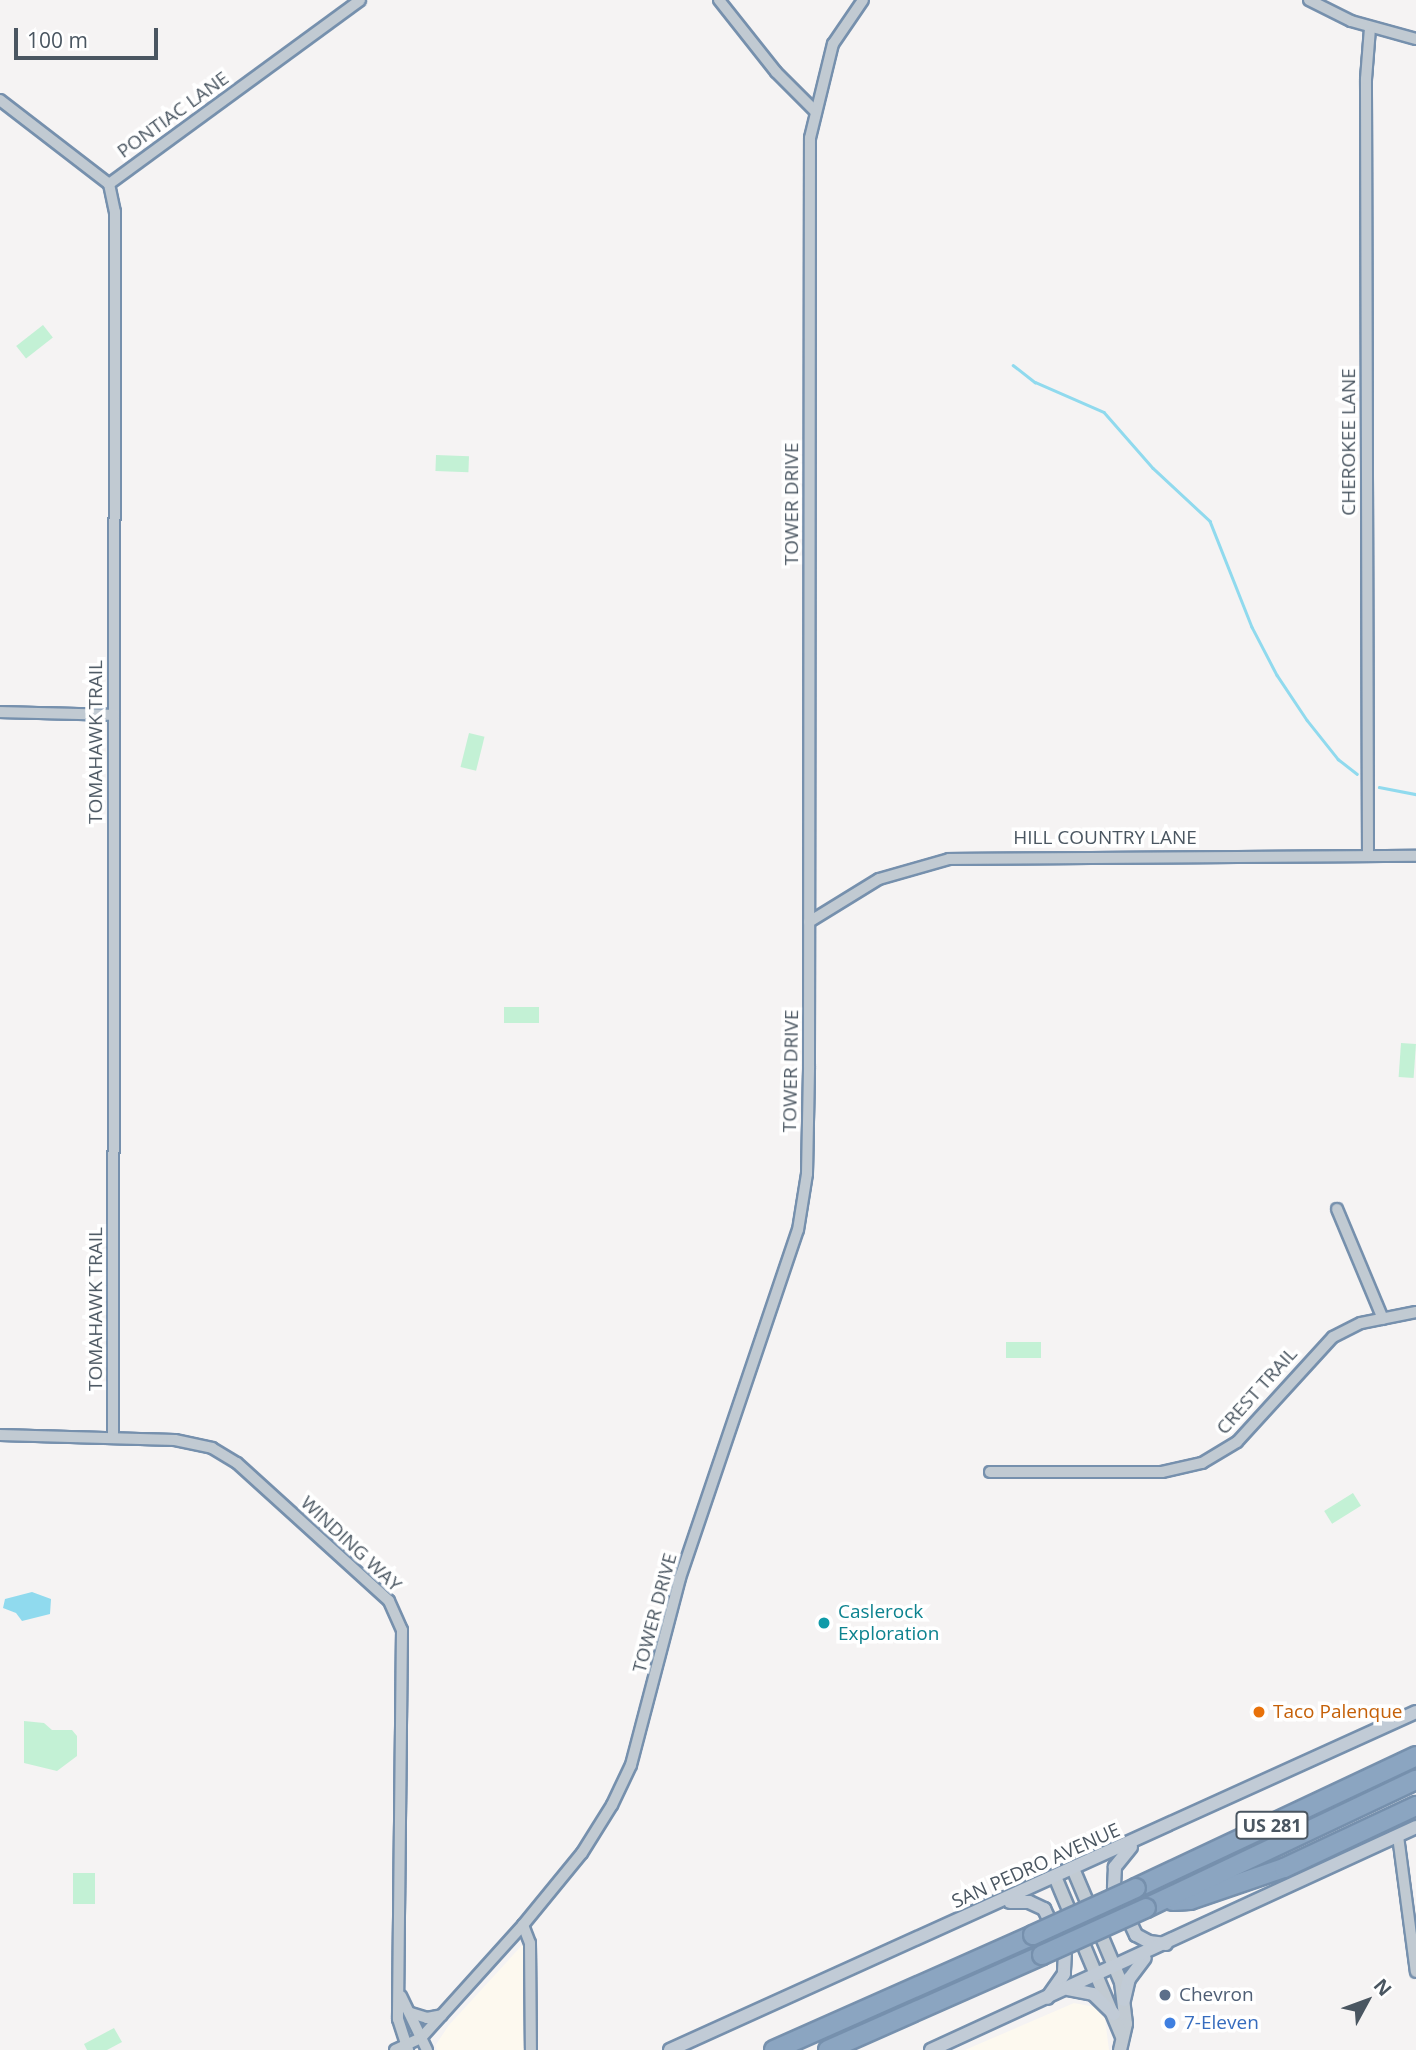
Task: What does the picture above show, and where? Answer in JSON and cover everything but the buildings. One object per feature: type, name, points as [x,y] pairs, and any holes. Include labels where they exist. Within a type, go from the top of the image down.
[{"type":"highway","name":"US 281","points":[[774,2050],[1136,1888],[1413,1757]]},
{"type":"highway","name":"US 281","points":[[828,2050],[1152,1905],[1416,1780]]},
{"type":"highway","points":[[1152,1905],[1190,1900],[1284,1868],[1416,1806]]},
{"type":"main road","name":"SAN PEDRO AVENUE","points":[[670,2050],[1074,1871],[1416,1712]]},
{"type":"main road","points":[[931,2050],[1116,1968],[1416,1827]]},
{"type":"main road","points":[[1136,1842],[1116,1864],[1112,1884],[1136,1935],[1149,1942],[1168,1944]]},
{"type":"main road","points":[[1002,1903],[1033,1903],[1049,1917],[1067,1960],[1064,1974],[1047,1998]]},
{"type":"main road","points":[[1124,2000],[1134,1970],[1155,1950]]},
{"type":"main road","points":[[1068,1989],[1093,1994],[1114,2014]]},
{"type":"street","name":"PONTIAC LANE","points":[[109,184],[360,0]]},
{"type":"street","points":[[719,0],[776,72],[815,111]]},
{"type":"street","name":"TOWER DRIVE","points":[[403,2048],[422,2038],[523,1925],[582,1853],[631,1765],[680,1578],[798,1230],[807,1174],[810,922],[810,138],[833,44],[863,0]]},
{"type":"street","points":[[1310,0],[1370,28],[1416,39]]},
{"type":"street","name":"CHEROKEE LANE","points":[[1368,856],[1366,79],[1370,28]]},
{"type":"street","points":[[0,100],[109,184]]},
{"type":"street","name":"TOMAHAWK TRAIL","points":[[109,184],[115,212],[113,1437]]},
{"type":"street","points":[[0,712],[114,715]]},
{"type":"street","name":"HILL COUNTRY LANE","points":[[810,922],[879,879],[950,859],[1416,856]]},
{"type":"street","points":[[1337,1209],[1383,1319]]},
{"type":"street","name":"CREST TRAIL","points":[[989,1472],[1162,1472],[1202,1463],[1237,1443],[1324,1344],[1351,1327],[1416,1312]]},
{"type":"street","name":"WINDING WAY","points":[[0,1436],[113,1437],[195,1443],[237,1463],[371,1582],[398,1618],[404,1680],[401,1995],[398,2019],[403,2048]]},
{"type":"street","points":[[1398,1836],[1416,1972]]},
{"type":"street","points":[[1074,1871],[1116,1968],[1124,2000],[1126,2024],[1121,2044]]},
{"type":"street","points":[[1056,1879],[1100,1975],[1121,2044]]},
{"type":"street","points":[[523,1925],[530,1943],[531,2050]]},
{"type":"street","name":"WINDING WAY","points":[[401,1995],[427,2050]]},
{"type":"street","points":[[411,2013],[426,2018],[442,2015]]},
{"type":"shaded area","points":[[525,1942],[526,2050],[437,2050],[435,2046],[449,2025]]},
{"type":"shaded area","points":[[1074,2003],[1095,2007],[1105,2019],[1109,2050],[965,2050]]},
{"type":"green space","points":[[43,325],[53,338],[26,359],[16,346]]},
{"type":"green space","points":[[436,455],[469,456],[468,472],[435,471]]},
{"type":"green space","points":[[469,733],[485,737],[476,771],[461,767]]},
{"type":"green space","points":[[504,1007],[539,1007],[539,1023],[504,1023]]},
{"type":"green space","points":[[1401,1043],[1416,1044],[1414,1078],[1399,1077]]},
{"type":"green space","points":[[1006,1342],[1041,1342],[1041,1358],[1006,1358]]},
{"type":"green space","points":[[1353,1493],[1361,1506],[1332,1524],[1324,1511]]},
{"type":"green space","points":[[24,1721],[44,1723],[52,1730],[72,1730],[77,1736],[77,1756],[57,1771],[24,1763]]},
{"type":"green space","points":[[73,1873],[95,1873],[95,1904],[73,1904]]},
{"type":"green space","points":[[114,2028],[122,2042],[107,2050],[87,2050],[84,2044]]},
{"type":"water","points":[[32,1592],[51,1599],[50,1614],[22,1621],[16,1613],[3,1608],[5,1599]]},
{"type":"waterway","points":[[1013,365],[1035,382],[1104,412],[1153,468],[1210,521],[1252,627],[1277,675],[1307,720],[1338,759],[1357,774]]},
{"type":"waterway","points":[[1379,787],[1416,794]]},
{"type":"place","name":"Caslerock Exploration","points":[[824,1623]]},
{"type":"place","name":"Taco Palenque","points":[[1259,1712]]},
{"type":"place","name":"Chevron","points":[[1165,1995]]},
{"type":"place","name":"7-Eleven","points":[[1170,2023]]}]
